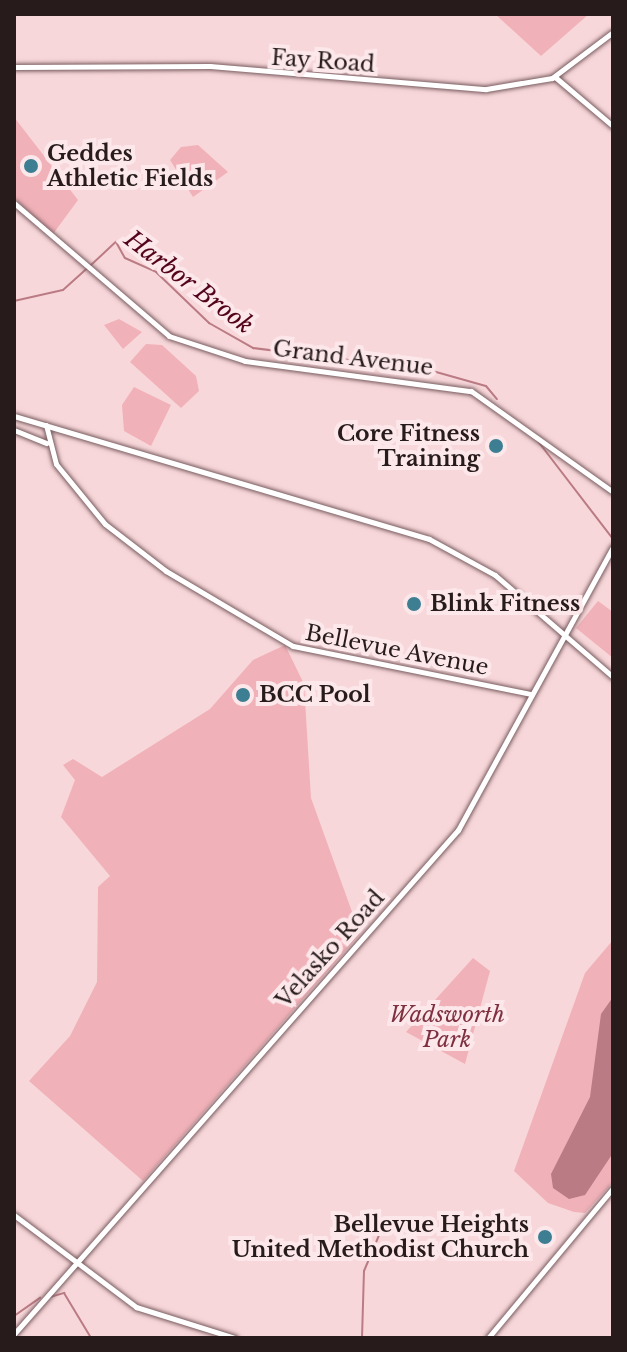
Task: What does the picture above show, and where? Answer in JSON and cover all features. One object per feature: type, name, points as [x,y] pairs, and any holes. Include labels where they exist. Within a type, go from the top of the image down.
[{"type":"street","points":[[613,32],[555,77],[613,126]]},
{"type":"street","name":"Fay Road","points":[[14,67],[210,66],[442,90],[555,77]]},
{"type":"street","name":"Grand Avenue","points":[[14,203],[156,328],[217,354],[485,396],[613,492]]},
{"type":"street","points":[[14,416],[429,539],[495,575],[613,677]]},
{"type":"street","name":"Bellevue Avenue","points":[[46,425],[47,443],[76,490],[119,536],[293,646],[530,694]]},
{"type":"street","points":[[14,430],[47,443]]},
{"type":"street","name":"Velasko Road","points":[[14,1334],[458,830],[613,547]]},
{"type":"street","points":[[488,1338],[613,1188]]},
{"type":"street","points":[[14,1215],[73,1265],[145,1312],[235,1338]]},
{"type":"green space","points":[[495,14],[589,14],[541,56]]},
{"type":"green space","name":"Geddes Athletic Fields","points":[[14,117],[78,200],[53,234],[14,198]]},
{"type":"green space","points":[[198,145],[228,172],[193,197],[170,160],[181,147]]},
{"type":"green space","points":[[119,319],[142,332],[123,349],[104,325]]},
{"type":"green space","points":[[146,344],[162,345],[196,376],[199,391],[181,408],[130,362]]},
{"type":"green space","points":[[134,387],[171,405],[151,446],[124,431],[122,405]]},
{"type":"green space","points":[[598,601],[613,612],[613,658],[576,628]]},
{"type":"green space","points":[[285,645],[304,684],[311,798],[360,934],[143,1181],[29,1081],[70,1036],[97,982],[98,887],[110,876],[61,817],[75,780],[63,765],[73,759],[102,777],[210,709],[253,660]]},
{"type":"green space","points":[[613,940],[613,1182],[585,1213],[574,1212],[548,1203],[514,1171],[585,973]]},
{"type":"green space","name":"Wadsworth Park","points":[[473,958],[490,971],[465,1064],[406,1032]]},
{"type":"shaded area","points":[[613,997],[613,1153],[585,1195],[569,1199],[553,1188],[551,1174],[590,1097],[601,1014]]},
{"type":"waterway","name":"Harbor Brook","points":[[91,265],[116,242],[125,258],[156,272],[209,323],[253,348],[429,370],[486,386],[497,399]]},
{"type":"waterway","name":"Harbor Brook","points":[[14,301],[63,290],[86,269]]},
{"type":"waterway","name":"Harbor Brook","points":[[537,440],[613,539]]},
{"type":"waterway","points":[[362,1338],[364,1271],[380,1233]]},
{"type":"waterway","points":[[50,1297],[64,1293],[91,1338]]},
{"type":"waterway","points":[[14,1316],[40,1298]]},
{"type":"place","name":"Geddes Athletic Fields","points":[[31,166]]},
{"type":"place","name":"Core Fitness Training","points":[[496,446]]},
{"type":"place","name":"Blink Fitness","points":[[414,604]]},
{"type":"place","name":"BCC Pool","points":[[243,695]]},
{"type":"place","name":"Bellevue Heights United Methodist Church","points":[[545,1237]]}]
